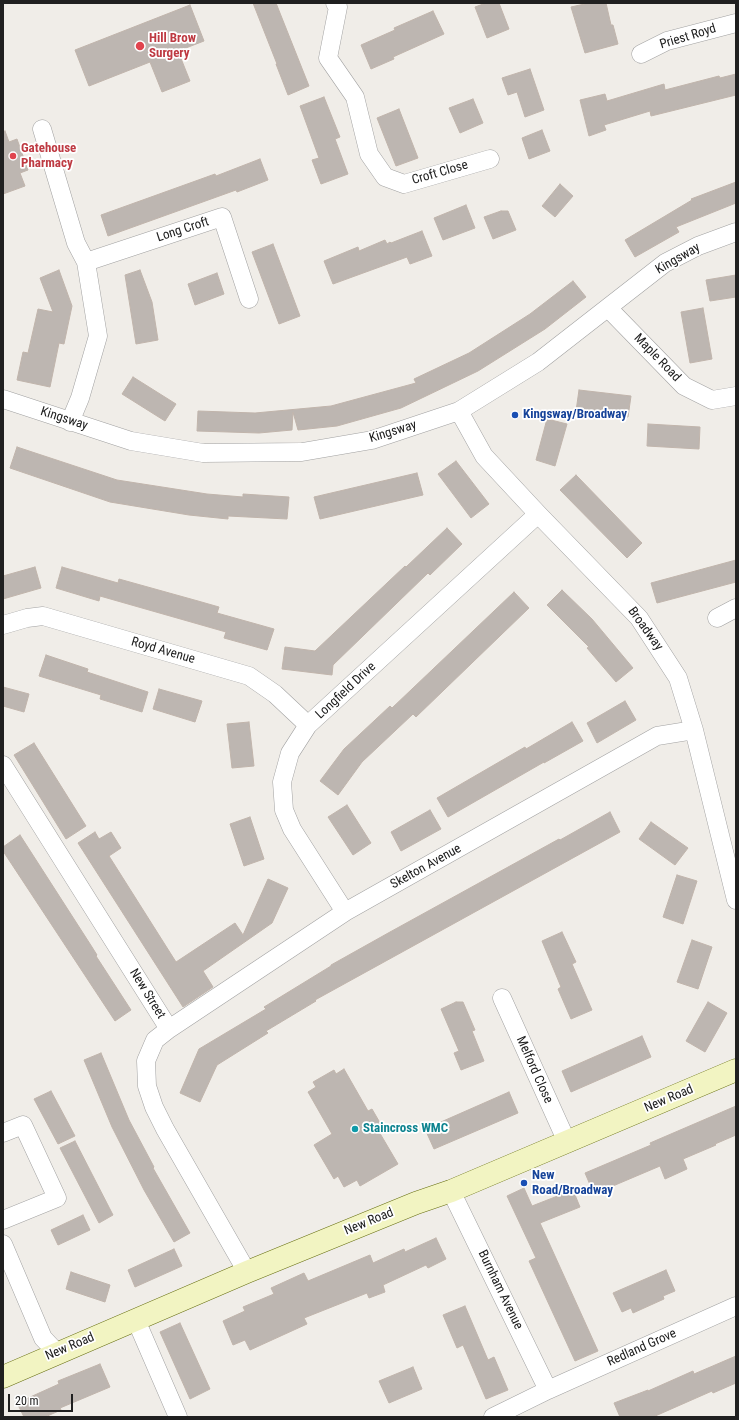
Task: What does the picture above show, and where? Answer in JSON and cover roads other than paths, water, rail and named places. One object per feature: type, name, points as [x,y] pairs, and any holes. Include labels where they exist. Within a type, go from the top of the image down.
[{"type":"street","name":"Croft Close","points":[[341,4],[328,58],[355,98],[369,154],[385,178],[404,184],[490,159]]},
{"type":"street","name":"Priest Royd","points":[[641,54],[667,42],[736,22]]},
{"type":"street","points":[[42,128],[76,243],[86,262],[98,336],[80,398],[70,422]]},
{"type":"street","name":"Long Croft","points":[[86,262],[222,217],[249,299]]},
{"type":"street","name":"Kingsway","points":[[3,399],[131,441],[203,453],[302,452],[372,440],[459,411],[538,362],[665,263],[698,246],[736,232]]},
{"type":"street","name":"Maple Road","points":[[608,308],[684,386],[712,400],[736,396]]},
{"type":"street","name":"Broadway","points":[[459,411],[484,456],[538,514],[640,618],[678,678],[694,730],[736,900]]},
{"type":"street","name":"Longfield Drive","points":[[345,912],[292,829],[284,810],[282,782],[290,753],[308,726],[538,514]]},
{"type":"street","points":[[717,618],[736,608]]},
{"type":"street","name":"Royd Avenue","points":[[3,625],[27,618],[43,616],[249,676],[275,694],[308,726]]},
{"type":"street","name":"Skelton Avenue","points":[[169,1029],[345,912],[657,736],[694,730]]},
{"type":"street","name":"New Street","points":[[3,764],[169,1029],[155,1040],[146,1061],[147,1086],[149,1093],[164,1129],[247,1272]]},
{"type":"street","name":"Melford Close","points":[[502,998],[567,1142]]},
{"type":"street","name":"New Road","points":[[3,1376],[247,1272],[451,1190],[736,1070]]},
{"type":"street","points":[[3,1133],[23,1126],[57,1198],[3,1220]]},
{"type":"street","name":"Burnham Avenue","points":[[451,1190],[548,1390]]},
{"type":"street","points":[[3,1244],[43,1338],[57,1353]]},
{"type":"street","name":"Redland Grove","points":[[493,1417],[548,1390],[736,1306]]},
{"type":"street","points":[[136,1320],[178,1417]]},
{"type":"place","name":"Hill Brow Surgery","points":[[140,46]]},
{"type":"place","name":"Gatehouse Pharmacy","points":[[13,156]]},
{"type":"place","name":"Kingsway/Broadway","points":[[515,415]]},
{"type":"place","name":"Staincross WMC","points":[[355,1129]]},
{"type":"place","name":"New Road/Broadway","points":[[524,1183]]}]
